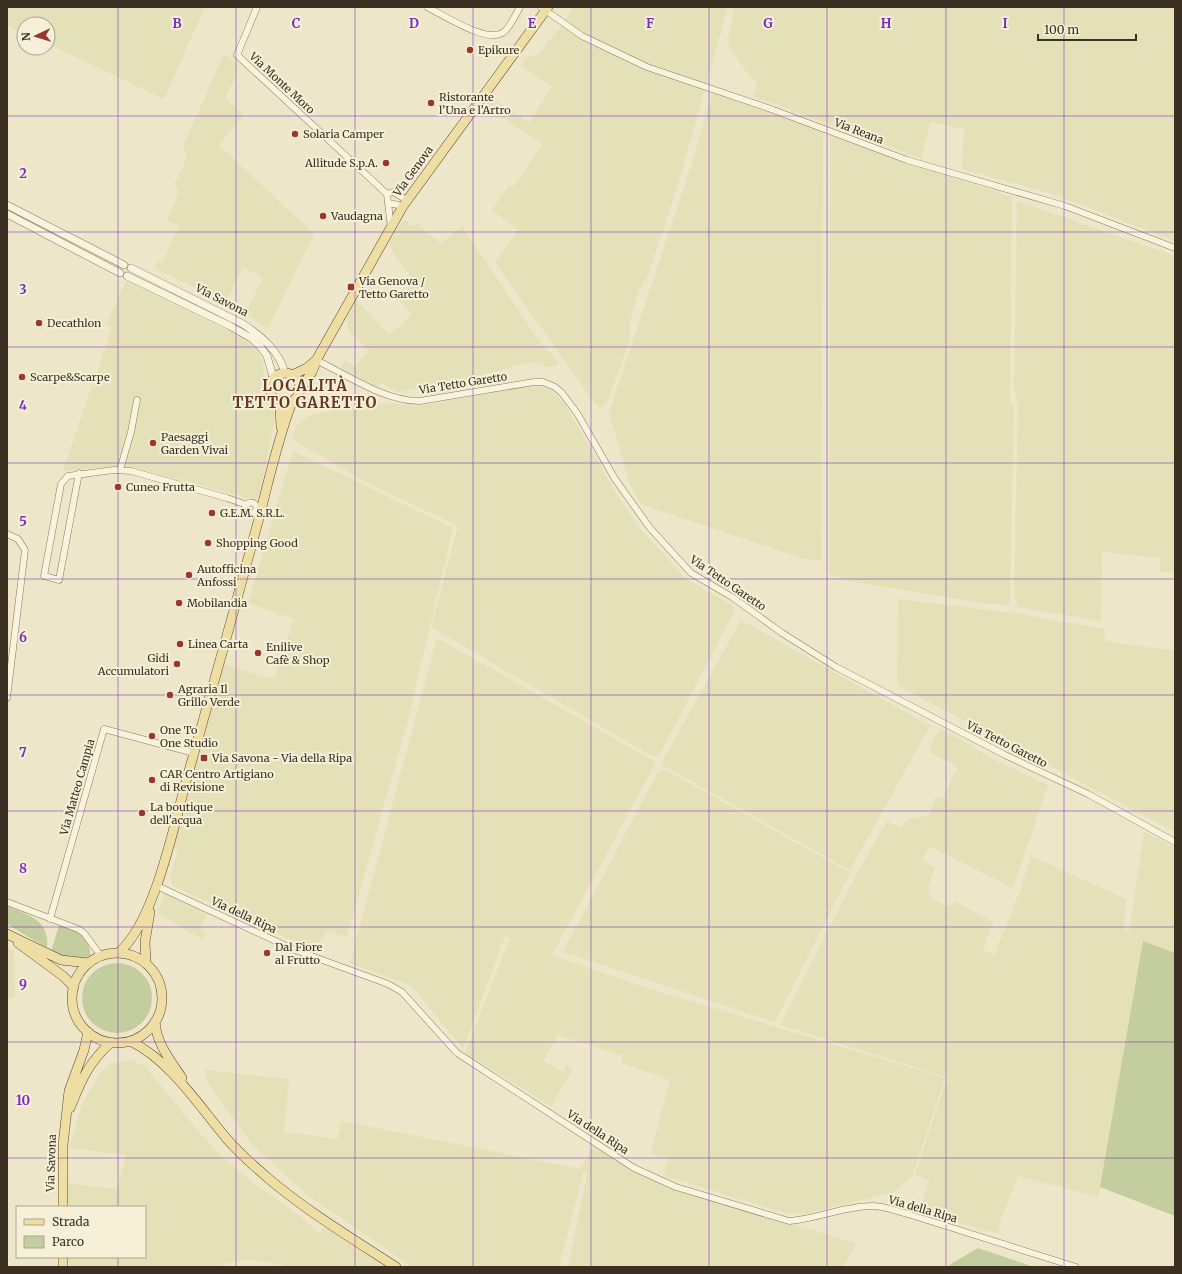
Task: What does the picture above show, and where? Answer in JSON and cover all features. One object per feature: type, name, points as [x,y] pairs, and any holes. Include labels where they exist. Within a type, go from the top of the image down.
[{"type":"main road","name":"Via Genova","points":[[300,388],[312,372],[316,360],[405,203],[545,8]]},
{"type":"main road","name":"Via Genova","points":[[288,375],[306,368],[316,360]]},
{"type":"main road","points":[[118,953],[125,947],[137,930],[157,886],[281,434],[292,402],[298,396],[300,388],[298,381],[288,375],[274,380],[271,389],[274,398],[282,403],[292,402]]},
{"type":"main road","points":[[278,401],[280,408],[281,434]]},
{"type":"main road","points":[[146,963],[145,942],[152,899]]},
{"type":"main road","points":[[7,934],[35,951],[74,986]]},
{"type":"main road","points":[[35,951],[62,960],[88,964]]},
{"type":"main road","points":[[156,1021],[140,1036],[130,1041],[111,1042],[95,1037],[88,1032],[74,1011],[72,999],[74,986],[79,974],[88,964],[101,956],[118,953],[137,958],[146,963],[156,977],[160,987],[162,999],[156,1021],[156,1032],[164,1050],[193,1096]]},
{"type":"main road","name":"Via Savona","points":[[62,1206],[63,1145],[69,1091],[84,1050],[88,1032]]},
{"type":"main road","points":[[130,1041],[151,1052],[193,1096],[228,1140],[269,1179],[310,1210],[396,1267]]},
{"type":"main road","name":"Via Savona","points":[[66,1119],[87,1070],[94,1058],[111,1042]]},
{"type":"street","name":"Via Monte Moro","points":[[257,7],[237,55],[387,194],[393,192],[405,203]]},
{"type":"street","points":[[427,7],[477,33],[494,36],[505,31],[520,7]]},
{"type":"street","name":"Via Reana","points":[[545,8],[582,36],[647,67],[768,108],[907,160],[1064,206],[1175,248]]},
{"type":"street","points":[[387,194],[391,228]]},
{"type":"street","points":[[388,203],[405,203]]},
{"type":"street","name":"Via Savona","points":[[7,205],[243,324],[258,334],[274,352],[288,375]]},
{"type":"street","name":"Via Savona","points":[[7,214],[124,275],[230,326],[251,338],[260,346],[267,356],[274,380]]},
{"type":"street","name":"Via Tetto Garetto","points":[[316,360],[386,395],[407,402],[534,382],[544,382],[555,387],[577,413],[615,479],[650,528],[691,573],[732,597],[782,633],[836,667],[1005,756],[1088,794],[1175,842]]},
{"type":"street","points":[[120,470],[131,432],[137,400]]},
{"type":"street","points":[[79,473],[59,580],[44,576],[61,484],[68,476],[79,473],[120,470],[227,498],[247,505],[253,503],[259,511]]},
{"type":"street","points":[[7,534],[18,539],[24,550],[7,698]]},
{"type":"street","name":"Via Matteo Campia","points":[[50,919],[104,729],[194,753]]},
{"type":"street","name":"Via della Ripa","points":[[157,886],[295,950],[388,984],[402,992],[457,1054],[634,1168],[661,1181],[789,1221],[808,1219],[859,1207],[884,1208],[908,1214],[1076,1267]]},
{"type":"street","points":[[7,902],[78,929],[89,939],[101,956]]},
{"type":"shaded area","points":[[7,7],[205,7],[164,99],[56,48],[56,16],[16,16],[16,29],[7,25]]},
{"type":"shaded area","points":[[573,7],[728,7],[676,191],[648,275],[639,290],[630,321],[630,339],[607,403],[600,408],[595,404],[495,262],[518,230],[492,210],[509,185],[513,187],[543,144],[485,107],[490,97],[529,123],[552,87],[520,66],[528,57],[540,52],[561,27]]},
{"type":"shaded area","points":[[734,7],[1175,7],[1175,241],[1050,193],[962,169],[964,129],[930,122],[922,159],[753,96],[757,82],[748,74],[728,44]]},
{"type":"shaded area","points":[[224,54],[239,66],[226,98],[244,115],[219,145],[314,234],[268,328],[245,314],[263,278],[243,267],[225,303],[154,267],[157,262],[162,263],[179,226],[167,220],[177,197],[178,191],[175,183],[186,160],[186,154],[183,146]]},
{"type":"shaded area","points":[[712,93],[823,131],[821,560],[804,559],[641,504],[630,485],[609,413],[694,157]]},
{"type":"shaded area","points":[[830,134],[904,161],[1012,197],[1010,401],[1014,406],[1010,605],[989,604],[854,582],[829,574]]},
{"type":"shaded area","points":[[1017,201],[1175,256],[1175,573],[1160,571],[1161,558],[1102,552],[1101,621],[1018,607],[1014,593],[1018,404],[1014,388]]},
{"type":"shaded area","points":[[404,219],[413,227],[417,223],[441,244],[462,226],[539,341],[559,363],[549,367],[530,362],[465,380],[427,388],[397,392],[380,382],[377,387],[341,369],[345,361],[356,367],[361,359],[369,352],[348,329],[347,318],[357,301],[389,335],[412,315],[398,299],[415,282],[396,257],[389,243]]},
{"type":"shaded area","points":[[126,281],[241,337],[257,350],[263,362],[264,378],[260,387],[260,403],[276,413],[259,498],[255,500],[125,465],[63,471],[112,327],[106,324]]},
{"type":"shaded area","points":[[539,386],[551,390],[564,402],[618,497],[640,528],[686,579],[733,606],[735,610],[659,755],[652,756],[431,627],[458,526],[376,487],[292,440],[296,427],[311,415],[350,407],[392,403],[414,407],[519,388]]},
{"type":"shaded area","points":[[293,451],[453,528],[408,720],[347,937],[327,931],[315,947],[297,943],[176,887],[172,884],[170,879],[178,850],[173,848],[224,664],[274,680],[294,619],[248,603]]},
{"type":"shaded area","points":[[898,599],[1014,613],[1104,629],[1105,641],[1175,651],[1175,832],[897,685]]},
{"type":"shaded area","points":[[741,620],[930,726],[850,870],[661,764]]},
{"type":"shaded area","points":[[437,638],[656,762],[552,955],[647,988],[945,1078],[913,1175],[894,1192],[809,1213],[785,1213],[664,1176],[667,1158],[651,1153],[670,1080],[622,1063],[623,1056],[558,1035],[543,1061],[563,1072],[567,1066],[573,1069],[551,1106],[465,1053],[510,938],[505,936],[463,1049],[412,986],[350,963]]},
{"type":"shaded area","points":[[940,729],[969,744],[992,759],[1048,785],[1013,888],[930,846],[922,859],[935,868],[928,888],[931,898],[946,906],[950,906],[954,901],[993,922],[983,949],[994,955],[1020,891],[1031,856],[1126,899],[1124,928],[1129,932],[1144,832],[1175,848],[1175,953],[1143,942],[1099,1197],[1018,1176],[1001,1218],[998,1234],[920,1211],[929,1181],[915,1175],[947,1077],[780,1025],[854,879],[887,821],[900,828],[908,819],[928,816],[936,797],[942,799],[958,767],[929,752],[932,742]]},
{"type":"shaded area","points":[[664,769],[850,873],[775,1022],[563,952],[658,772]]},
{"type":"shaded area","points":[[164,893],[207,914],[200,929],[206,933],[202,939],[158,914]]},
{"type":"shaded area","points":[[7,946],[14,951],[15,997],[7,999]]},
{"type":"shaded area","points":[[132,1060],[145,1066],[197,1130],[227,1161],[321,1234],[322,1227],[328,1229],[385,1267],[288,1267],[268,1262],[248,1260],[227,1262],[220,1267],[69,1267],[69,1258],[146,1258],[146,1206],[68,1206],[68,1183],[117,1189],[126,1155],[69,1148],[83,1102],[101,1072],[111,1063]]},
{"type":"shaded area","points":[[204,1070],[289,1079],[284,1132],[338,1139],[341,1121],[581,1169],[593,1146],[666,1187],[856,1243],[843,1267],[568,1267],[587,1174],[582,1170],[582,1176],[559,1267],[412,1267],[306,1194],[253,1145],[225,1108],[208,1082]]},
{"type":"green space","points":[[7,906],[30,916],[41,924],[45,930],[47,938],[47,948],[7,924]]},
{"type":"green space","points":[[59,926],[76,931],[81,935],[88,944],[90,956],[76,959],[65,957],[51,951]]},
{"type":"green space","points":[[1143,941],[1175,953],[1175,1216],[1100,1187]]},
{"type":"green space","points":[[117,963],[130,966],[142,973],[149,985],[152,998],[149,1011],[142,1023],[130,1030],[117,1033],[104,1030],[92,1023],[85,1011],[82,998],[85,985],[92,973],[104,966]]},
{"type":"green space","points":[[978,1248],[1034,1267],[950,1267],[949,1265]]},
{"type":"place","name":"Epikure","points":[[470,50]]},
{"type":"place","name":"Ristorante l’Una e l’Artro","points":[[431,103]]},
{"type":"place","name":"Solaria Camper","points":[[295,134]]},
{"type":"place","name":"Allitude S.p.A.","points":[[386,163]]},
{"type":"place","name":"Vaudagna","points":[[323,216]]},
{"type":"place","name":"Via Genova / Tetto Garetto","points":[[351,287]]},
{"type":"place","name":"Decathlon","points":[[39,323]]},
{"type":"place","name":"Scarpe&Scarpe","points":[[22,377]]},
{"type":"place","name":"Paesaggi Garden Vivai","points":[[153,443]]},
{"type":"place","name":"Cuneo Frutta","points":[[118,487]]},
{"type":"place","name":"G.E.M. S.R.L.","points":[[212,513]]},
{"type":"place","name":"Shopping Good","points":[[208,543]]},
{"type":"place","name":"Autofficina Anfossi","points":[[189,575]]},
{"type":"place","name":"Mobilandia","points":[[179,603]]},
{"type":"place","name":"Linea Carta","points":[[180,644]]},
{"type":"place","name":"Enilive Cafè & Shop","points":[[258,653]]},
{"type":"place","name":"Gidi Accumulatori","points":[[177,664]]},
{"type":"place","name":"Agraria Il Grillo Verde","points":[[170,695]]},
{"type":"place","name":"One To One Studio","points":[[152,736]]},
{"type":"place","name":"Via Savona - Via della Ripa","points":[[204,758]]},
{"type":"place","name":"CAR Centro Artigiano di Revisione","points":[[152,780]]},
{"type":"place","name":"La boutique dell'acqua","points":[[142,813]]},
{"type":"place","name":"Dal Fiore al Frutto","points":[[267,953]]},
{"type":"district","name":"LOCALITÀ TETTO GARETTO","points":[[305,394]]}]
